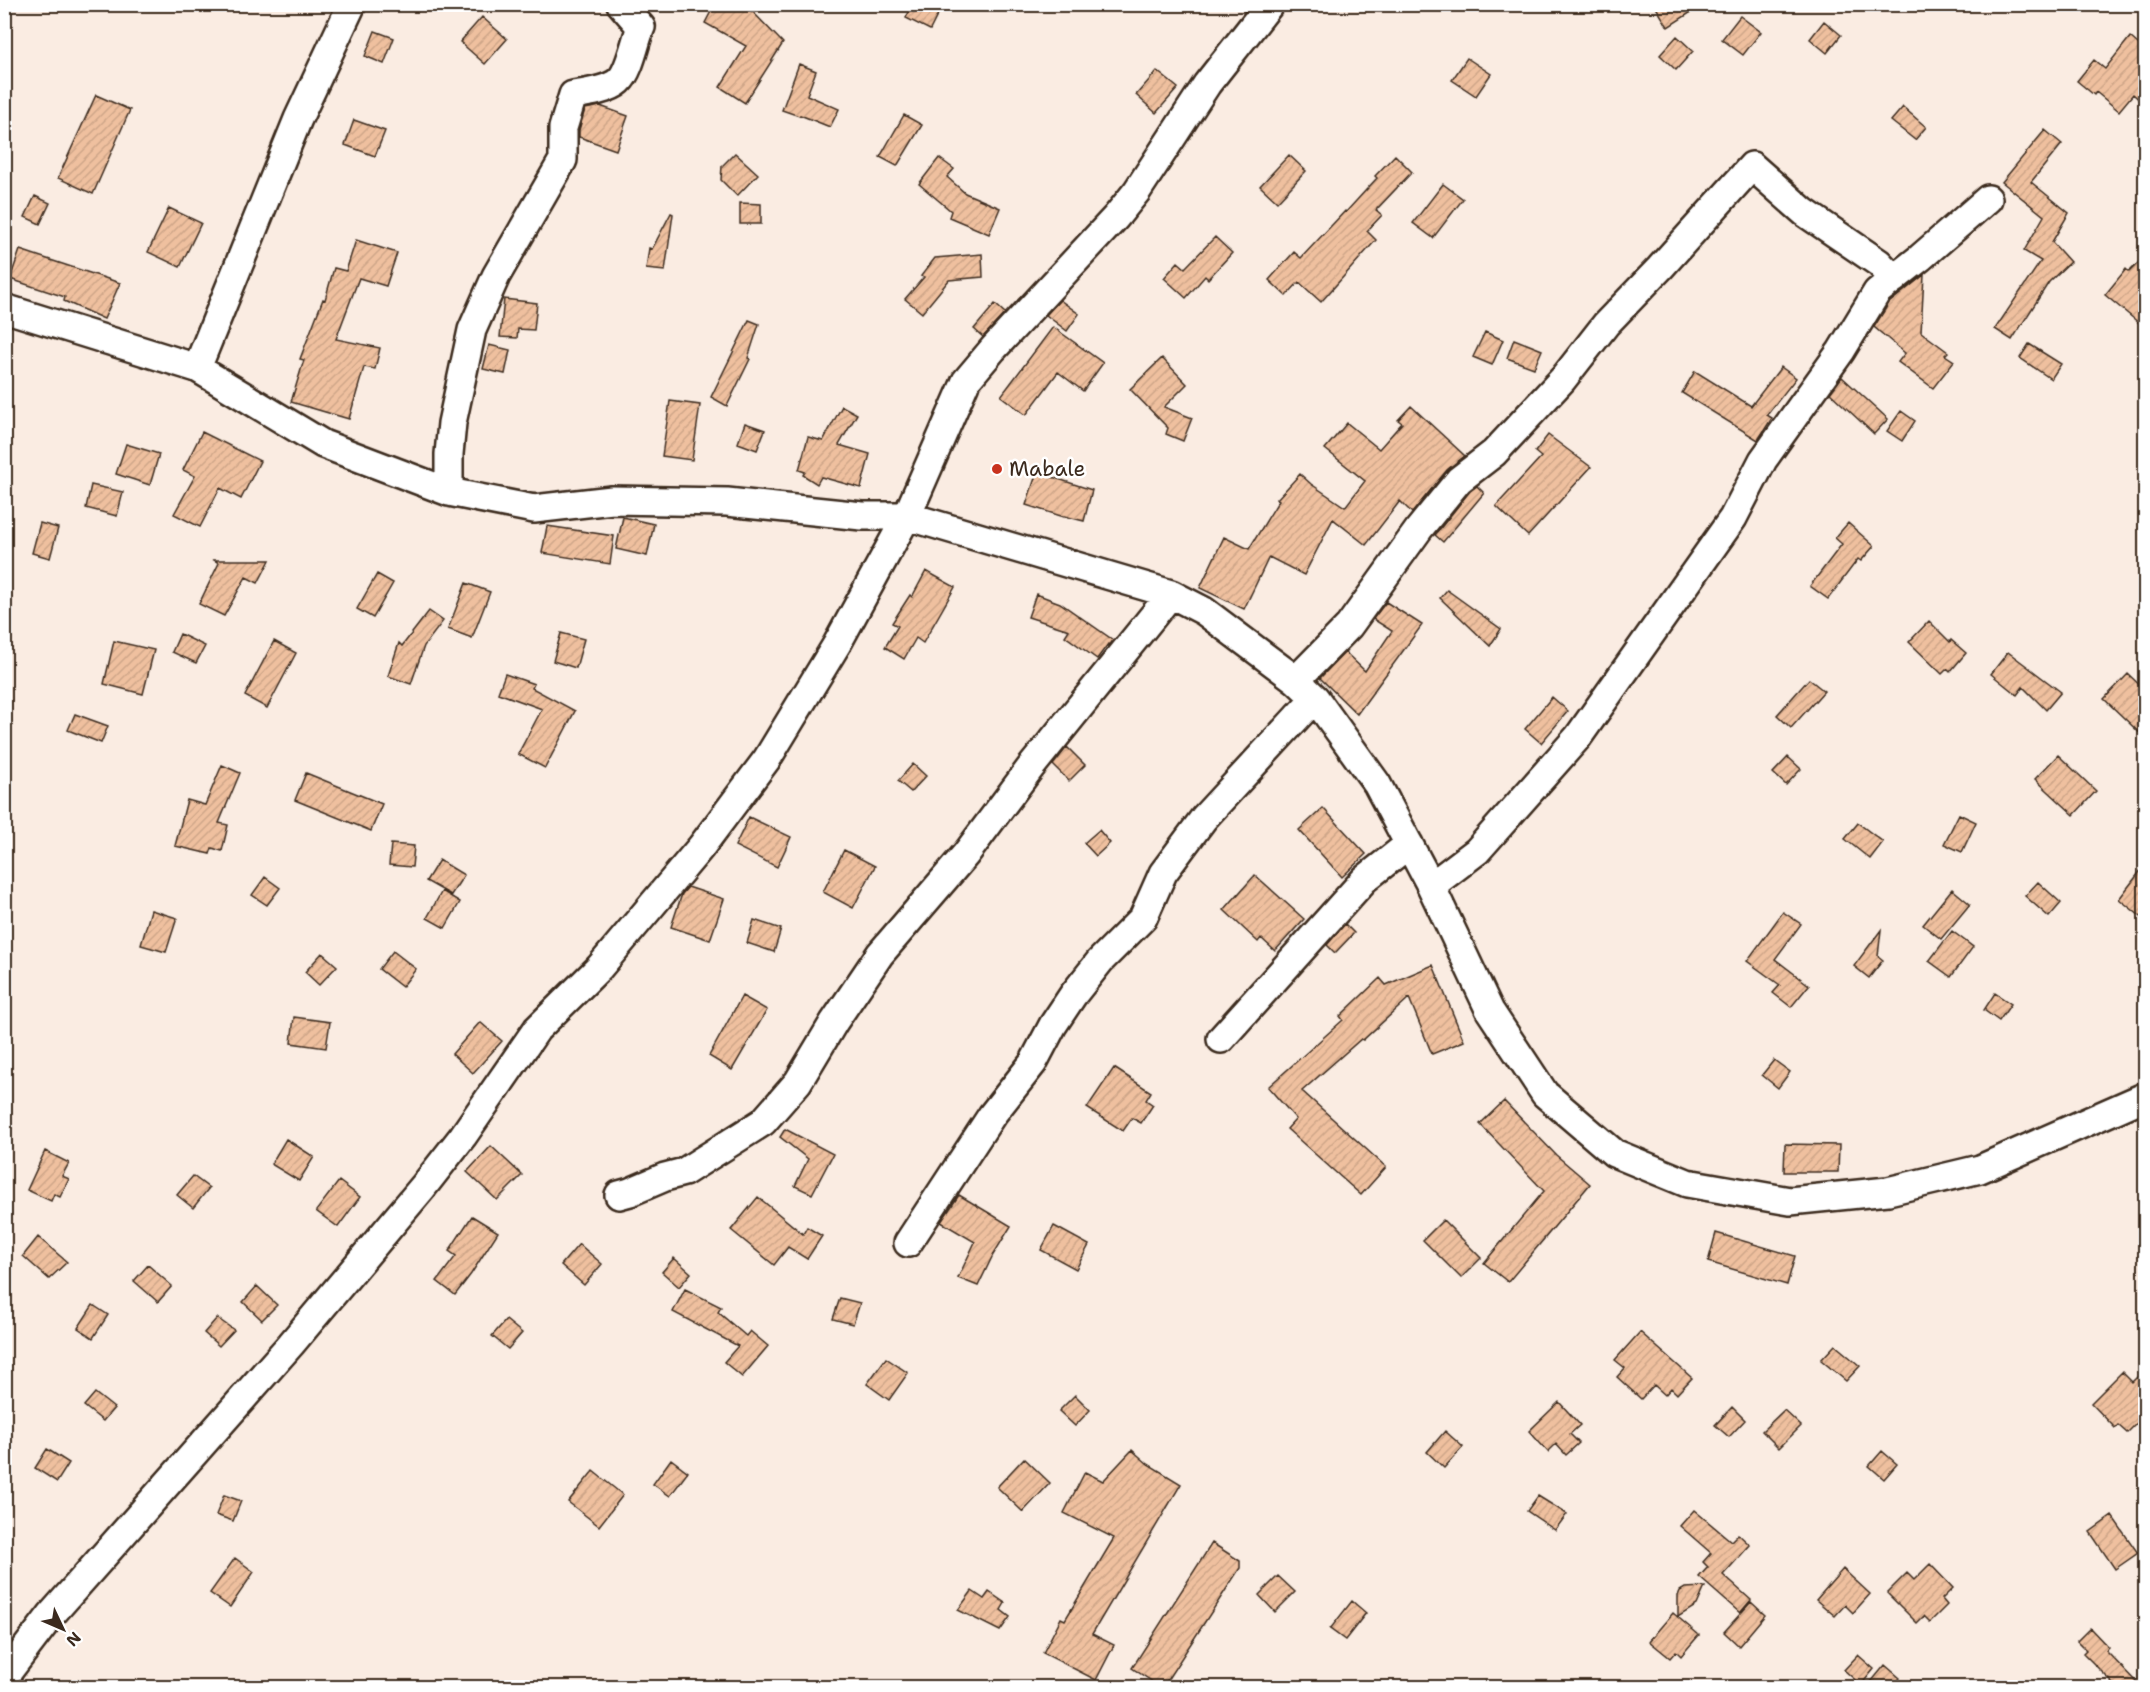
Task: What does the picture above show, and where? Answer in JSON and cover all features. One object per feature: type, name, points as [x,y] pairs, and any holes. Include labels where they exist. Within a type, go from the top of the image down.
[{"type":"street","points":[[197,368],[298,120],[352,4]]},
{"type":"street","points":[[449,492],[452,423],[472,330],[496,276],[563,160],[563,128],[573,95],[598,90],[620,81],[631,60],[633,45],[641,27],[621,4]]},
{"type":"street","points":[[4,1677],[52,1614],[291,1344],[423,1187],[464,1136],[537,1029],[599,968],[701,847],[767,759],[837,644],[908,516],[966,381],[1121,211],[1137,191],[1207,84],[1270,4]]},
{"type":"street","points":[[908,1243],[992,1114],[1033,1064],[1053,1025],[1073,995],[1100,961],[1143,918],[1163,873],[1305,689],[1419,529],[1459,480],[1494,453],[1563,379],[1606,324],[1752,166],[1804,212],[1879,263],[1894,279]]},
{"type":"street","points":[[1431,886],[1477,851],[1578,737],[1732,518],[1763,460],[1841,351],[1877,292],[1988,199]]},
{"type":"street","points":[[4,308],[197,368],[323,444],[449,492],[534,509],[612,500],[727,502],[862,516],[908,516],[1171,594],[1204,611],[1305,689],[1377,784],[1431,886],[1490,1011],[1545,1094],[1614,1153],[1687,1183],[1790,1201],[1888,1191],[1980,1168],[2145,1096]]},
{"type":"street","points":[[618,1195],[665,1177],[684,1173],[764,1122],[798,1082],[834,1022],[880,954],[966,854],[1031,767],[1171,594]]},
{"type":"street","points":[[1221,1039],[1365,879],[1409,844]]},
{"type":"building","points":[[715,4],[738,4],[752,11],[783,43],[745,103],[720,87],[746,46],[705,23]]},
{"type":"building","points":[[913,4],[943,4],[930,30],[906,18]]},
{"type":"building","points":[[1654,4],[1704,4],[1668,27]]},
{"type":"building","points":[[1740,16],[1761,32],[1743,55],[1722,39]]},
{"type":"building","points":[[482,17],[507,39],[485,64],[460,42]]},
{"type":"building","points":[[1824,21],[1841,35],[1827,53],[1810,39]]},
{"type":"building","points":[[375,31],[394,38],[384,64],[365,56]]},
{"type":"building","points":[[1677,36],[1693,51],[1676,70],[1660,55]]},
{"type":"building","points":[[2130,37],[2145,50],[2145,105],[2133,94],[2119,111],[2096,92],[2094,95],[2077,81],[2094,60],[2105,69]]},
{"type":"building","points":[[1467,58],[1491,74],[1476,96],[1452,80]]},
{"type":"building","points":[[799,64],[816,71],[807,95],[839,109],[830,127],[782,110]]},
{"type":"building","points":[[1157,71],[1178,88],[1156,113],[1136,95]]},
{"type":"building","points":[[96,95],[130,110],[93,194],[58,178]]},
{"type":"building","points":[[600,106],[628,116],[616,150],[579,137],[585,109]]},
{"type":"building","points":[[1903,107],[1926,127],[1915,140],[1891,121]]},
{"type":"building","points":[[904,115],[922,125],[897,166],[880,157]]},
{"type":"building","points":[[354,120],[385,131],[375,156],[345,145]]},
{"type":"building","points":[[2045,130],[2062,144],[2031,182],[2069,213],[2052,242],[2070,262],[2049,282],[2012,340],[1995,329],[2041,261],[2024,251],[2044,216],[2002,182]]},
{"type":"building","points":[[735,153],[758,174],[737,196],[721,180],[722,166]]},
{"type":"building","points":[[1289,155],[1306,171],[1277,202],[1260,186]]},
{"type":"building","points":[[1395,155],[1412,172],[1376,210],[1382,215],[1367,231],[1376,240],[1321,302],[1299,282],[1286,296],[1269,280],[1294,252],[1301,258],[1346,212]]},
{"type":"building","points":[[939,158],[954,169],[947,177],[965,193],[1000,208],[989,234],[949,217],[951,211],[919,184]]},
{"type":"building","points":[[1443,184],[1463,199],[1433,238],[1413,223]]},
{"type":"building","points":[[35,196],[50,203],[40,224],[25,217]]},
{"type":"building","points":[[740,203],[761,204],[761,224],[740,224]]},
{"type":"building","points":[[169,208],[201,223],[180,267],[148,252]]},
{"type":"building","points":[[671,213],[673,214],[665,271],[646,269],[649,248],[652,249]]},
{"type":"building","points":[[1215,237],[1232,253],[1208,279],[1205,276],[1186,298],[1164,278],[1178,262],[1185,268]]},
{"type":"building","points":[[356,240],[397,253],[386,286],[359,278],[336,339],[380,348],[375,369],[364,367],[349,419],[291,402],[304,360],[300,359],[323,299],[325,300],[334,268],[346,271]]},
{"type":"building","points":[[20,250],[120,283],[104,319],[64,301],[65,297],[10,279]]},
{"type":"building","points":[[982,254],[983,277],[949,280],[922,313],[905,299],[924,277],[921,276],[935,258]]},
{"type":"building","points":[[2145,256],[2145,328],[2105,295],[2126,269],[2129,272]]},
{"type":"building","points":[[1924,275],[1921,332],[1948,352],[1945,355],[1954,361],[1933,388],[1898,362],[1905,353],[1874,327],[1889,303]]},
{"type":"building","points":[[504,299],[537,303],[534,330],[518,329],[517,338],[500,337]]},
{"type":"building","points":[[1060,300],[1079,314],[1067,331],[1046,315]]},
{"type":"building","points":[[995,304],[1005,313],[983,337],[974,329]]},
{"type":"building","points":[[749,320],[759,324],[748,358],[750,359],[727,406],[711,397]]},
{"type":"building","points":[[1053,327],[1103,363],[1083,391],[1058,372],[1026,415],[1001,396]]},
{"type":"building","points":[[1485,332],[1503,340],[1492,365],[1473,357]]},
{"type":"building","points":[[1514,339],[1542,350],[1534,368],[1507,358]]},
{"type":"building","points":[[2029,344],[2061,364],[2051,379],[2020,358]]},
{"type":"building","points":[[489,345],[510,350],[505,374],[483,369]]},
{"type":"building","points":[[1162,358],[1187,384],[1164,407],[1192,418],[1183,441],[1166,434],[1168,428],[1130,389]]},
{"type":"building","points":[[1781,367],[1796,378],[1767,415],[1772,418],[1758,440],[1682,393],[1695,371],[1751,406]]},
{"type":"building","points":[[1842,377],[1888,419],[1874,434],[1830,393]]},
{"type":"building","points":[[670,401],[700,405],[692,460],[662,456]]},
{"type":"building","points":[[842,406],[857,414],[839,445],[870,454],[861,488],[821,477],[817,484],[803,475],[805,472],[799,470],[808,437],[823,441]]},
{"type":"building","points":[[1411,406],[1465,456],[1447,470],[1412,513],[1400,501],[1366,545],[1333,519],[1304,575],[1269,557],[1244,609],[1200,588],[1224,537],[1249,549],[1279,500],[1277,499],[1300,474],[1345,507],[1365,481],[1325,449],[1347,423],[1379,449],[1402,423],[1398,420]]},
{"type":"building","points":[[1901,411],[1915,421],[1902,441],[1887,431]]},
{"type":"building","points":[[745,423],[765,430],[757,450],[738,443]]},
{"type":"building","points":[[202,432],[260,461],[241,499],[220,488],[200,527],[174,514],[195,476],[183,470]]},
{"type":"building","points":[[1548,435],[1591,467],[1528,536],[1496,506],[1541,457],[1535,452]]},
{"type":"building","points":[[126,444],[159,454],[150,485],[116,474]]},
{"type":"building","points":[[1037,472],[1092,490],[1084,521],[1026,505]]},
{"type":"building","points":[[91,485],[123,492],[117,516],[86,508]]},
{"type":"building","points":[[1477,486],[1484,493],[1443,542],[1435,535],[1470,491]]},
{"type":"building","points":[[623,517],[654,524],[647,556],[616,549]]},
{"type":"building","points":[[40,523],[58,528],[50,558],[32,553]]},
{"type":"building","points":[[1848,523],[1874,546],[1861,561],[1858,559],[1828,599],[1810,586],[1842,544],[1835,538]]},
{"type":"building","points":[[547,526],[614,536],[610,564],[542,553]]},
{"type":"building","points":[[214,560],[270,560],[258,583],[246,577],[224,616],[199,604],[219,563]]},
{"type":"building","points":[[926,571],[955,587],[923,643],[916,638],[904,659],[885,647],[898,626],[892,623],[910,595],[912,597]]},
{"type":"building","points":[[377,574],[393,583],[373,618],[357,609]]},
{"type":"building","points":[[466,583],[490,592],[472,638],[448,629]]},
{"type":"building","points":[[1447,590],[1501,629],[1490,646],[1440,598]]},
{"type":"building","points":[[1036,594],[1060,603],[1113,640],[1110,645],[1108,644],[1097,659],[1065,636],[1069,630],[1028,617]]},
{"type":"building","points":[[1386,602],[1422,625],[1357,714],[1320,678],[1345,652],[1365,671],[1392,631],[1373,619]]},
{"type":"building","points":[[429,611],[443,621],[424,646],[411,684],[388,676],[399,643],[402,646]]},
{"type":"building","points":[[1929,621],[1950,642],[1951,640],[1966,653],[1950,672],[1947,669],[1942,674],[1909,642]]},
{"type":"building","points":[[561,633],[584,639],[576,668],[553,661]]},
{"type":"building","points":[[180,634],[205,646],[196,663],[172,652]]},
{"type":"building","points":[[114,641],[154,650],[143,694],[104,684]]},
{"type":"building","points":[[274,641],[296,653],[267,708],[245,696]]},
{"type":"building","points":[[2008,652],[2061,692],[2046,710],[2023,687],[2017,695],[1991,674]]},
{"type":"building","points":[[505,674],[534,684],[532,688],[575,711],[545,768],[518,754],[542,709],[498,693]]},
{"type":"building","points":[[2128,674],[2145,690],[2145,738],[2104,699]]},
{"type":"building","points":[[1809,679],[1824,691],[1791,728],[1777,715]]},
{"type":"building","points":[[1552,697],[1568,711],[1541,743],[1525,729]]},
{"type":"building","points":[[75,714],[108,726],[101,743],[68,730]]},
{"type":"building","points":[[1067,747],[1085,765],[1069,781],[1053,765]]},
{"type":"building","points":[[2058,755],[2096,791],[2074,815],[2035,779]]},
{"type":"building","points":[[1788,757],[1801,769],[1786,785],[1773,773]]},
{"type":"building","points":[[913,764],[926,776],[911,792],[898,781]]},
{"type":"building","points":[[222,765],[240,773],[219,823],[228,825],[222,851],[212,848],[210,854],[175,846],[187,800],[205,805]]},
{"type":"building","points":[[306,773],[382,804],[371,831],[295,800]]},
{"type":"building","points":[[1323,808],[1366,854],[1342,877],[1299,830]]},
{"type":"building","points":[[1959,814],[1976,822],[1962,852],[1944,844]]},
{"type":"building","points":[[749,817],[791,837],[777,867],[735,846]]},
{"type":"building","points":[[1858,823],[1883,842],[1870,859],[1845,839]]},
{"type":"building","points":[[1099,830],[1110,843],[1096,856],[1084,843]]},
{"type":"building","points":[[391,844],[414,846],[412,867],[389,865]]},
{"type":"building","points":[[844,850],[875,866],[853,908],[823,892]]},
{"type":"building","points":[[439,860],[464,875],[451,895],[426,881]]},
{"type":"building","points":[[2145,865],[2145,920],[2119,899]]},
{"type":"building","points":[[1255,875],[1304,919],[1275,951],[1261,938],[1258,942],[1224,910]]},
{"type":"building","points":[[265,877],[280,888],[267,905],[252,895]]},
{"type":"building","points":[[2038,882],[2061,903],[2049,917],[2025,896]]},
{"type":"building","points":[[688,887],[724,899],[710,940],[671,927],[682,894]]},
{"type":"building","points":[[1952,889],[1970,904],[1941,939],[1923,925]]},
{"type":"building","points":[[442,891],[460,902],[445,928],[427,918]]},
{"type":"building","points":[[151,910],[177,918],[166,952],[141,945]]},
{"type":"building","points":[[1783,912],[1801,924],[1775,959],[1809,985],[1791,1007],[1773,993],[1780,985],[1747,961]]},
{"type":"building","points":[[754,920],[781,929],[774,952],[747,943]]},
{"type":"building","points":[[1345,924],[1354,933],[1335,953],[1327,945]]},
{"type":"building","points":[[1881,930],[1878,956],[1883,960],[1869,978],[1854,966]]},
{"type":"building","points":[[1952,931],[1973,947],[1951,977],[1929,961]]},
{"type":"building","points":[[393,951],[416,969],[402,987],[379,969]]},
{"type":"building","points":[[322,953],[337,966],[319,985],[305,972]]},
{"type":"building","points":[[1433,965],[1464,1041],[1432,1054],[1409,998],[1302,1091],[1386,1167],[1361,1195],[1287,1129],[1296,1119],[1268,1087],[1343,1020],[1340,1016],[1380,978],[1386,985]]},
{"type":"building","points":[[1995,993],[2011,1004],[1999,1021],[1984,1010]]},
{"type":"building","points":[[742,996],[767,1010],[732,1070],[709,1056]]},
{"type":"building","points":[[294,1017],[330,1022],[326,1048],[291,1043]]},
{"type":"building","points":[[480,1022],[502,1041],[473,1073],[452,1054]]},
{"type":"building","points":[[1774,1060],[1790,1072],[1778,1088],[1762,1075]]},
{"type":"building","points":[[1114,1068],[1151,1092],[1146,1100],[1153,1105],[1141,1123],[1132,1118],[1123,1131],[1087,1108]]},
{"type":"building","points":[[1504,1101],[1556,1155],[1590,1184],[1508,1282],[1484,1263],[1544,1191],[1480,1124]]},
{"type":"building","points":[[785,1129],[833,1154],[812,1194],[795,1186],[808,1159],[780,1137]]},
{"type":"building","points":[[286,1139],[314,1157],[299,1181],[271,1164]]},
{"type":"building","points":[[1785,1144],[1839,1145],[1838,1172],[1784,1172]]},
{"type":"building","points":[[491,1146],[522,1175],[497,1200],[467,1172]]},
{"type":"building","points":[[45,1151],[69,1163],[62,1176],[69,1179],[60,1197],[54,1194],[51,1201],[27,1190]]},
{"type":"building","points":[[193,1176],[209,1188],[193,1208],[177,1195]]},
{"type":"building","points":[[339,1181],[360,1197],[338,1227],[316,1211]]},
{"type":"building","points":[[959,1195],[1011,1226],[978,1286],[958,1278],[975,1242],[941,1222]]},
{"type":"building","points":[[758,1197],[803,1234],[807,1227],[822,1236],[807,1259],[788,1247],[774,1265],[731,1230]]},
{"type":"building","points":[[472,1216],[498,1232],[455,1295],[437,1281],[456,1256],[449,1251]]},
{"type":"building","points":[[1443,1220],[1481,1258],[1461,1278],[1423,1240]]},
{"type":"building","points":[[1054,1226],[1089,1245],[1076,1269],[1041,1250]]},
{"type":"building","points":[[1716,1233],[1795,1256],[1787,1285],[1708,1262]]},
{"type":"building","points":[[38,1237],[67,1262],[49,1279],[23,1256]]},
{"type":"building","points":[[579,1244],[602,1264],[584,1285],[561,1265]]},
{"type":"building","points":[[674,1258],[691,1273],[679,1287],[662,1272]]},
{"type":"building","points":[[148,1265],[172,1286],[158,1302],[134,1281]]},
{"type":"building","points":[[257,1286],[277,1305],[262,1320],[243,1302]]},
{"type":"building","points":[[685,1289],[721,1307],[718,1312],[746,1336],[750,1331],[768,1346],[742,1377],[724,1362],[738,1346],[673,1312]]},
{"type":"building","points":[[840,1298],[860,1303],[853,1324],[833,1319]]},
{"type":"building","points":[[93,1305],[108,1315],[93,1338],[78,1328]]},
{"type":"building","points":[[217,1318],[234,1330],[219,1346],[204,1333]]},
{"type":"building","points":[[506,1320],[522,1333],[508,1349],[492,1336]]},
{"type":"building","points":[[1640,1332],[1692,1378],[1677,1394],[1671,1388],[1665,1395],[1654,1385],[1641,1399],[1617,1377],[1625,1368],[1615,1360]]},
{"type":"building","points":[[1835,1345],[1860,1366],[1846,1381],[1821,1360]]},
{"type":"building","points":[[886,1358],[908,1373],[889,1400],[867,1384]]},
{"type":"building","points":[[2122,1372],[2132,1382],[2137,1377],[2145,1386],[2145,1415],[2127,1433],[2118,1425],[2115,1428],[2091,1403]]},
{"type":"building","points":[[95,1393],[114,1408],[103,1421],[84,1406]]},
{"type":"building","points":[[1075,1395],[1090,1410],[1075,1426],[1059,1411]]},
{"type":"building","points":[[1559,1402],[1580,1425],[1570,1434],[1579,1443],[1566,1455],[1556,1444],[1548,1452],[1529,1431]]},
{"type":"building","points":[[1732,1407],[1745,1420],[1729,1437],[1715,1425]]},
{"type":"building","points":[[1784,1410],[1801,1426],[1779,1448],[1762,1431]]},
{"type":"building","points":[[1445,1431],[1463,1447],[1444,1468],[1427,1452]]},
{"type":"building","points":[[47,1449],[69,1463],[57,1482],[35,1468]]},
{"type":"building","points":[[1132,1450],[1148,1464],[1181,1484],[1092,1634],[1114,1645],[1096,1680],[1043,1653],[1061,1618],[1065,1620],[1114,1538],[1064,1513],[1085,1472],[1103,1481]]},
{"type":"building","points":[[1882,1451],[1897,1464],[1884,1479],[1869,1466]]},
{"type":"building","points":[[1024,1458],[1050,1483],[1023,1512],[997,1487]]},
{"type":"building","points":[[671,1459],[688,1472],[670,1496],[653,1484]]},
{"type":"building","points":[[593,1471],[623,1495],[599,1526],[568,1502]]},
{"type":"building","points":[[224,1495],[241,1501],[233,1521],[216,1515]]},
{"type":"building","points":[[1538,1496],[1567,1514],[1555,1530],[1527,1511]]},
{"type":"building","points":[[1694,1510],[1731,1541],[1738,1534],[1750,1545],[1723,1575],[1751,1600],[1740,1613],[1699,1577],[1708,1567],[1703,1562],[1711,1553],[1680,1526]]},
{"type":"building","points":[[2112,1516],[2138,1553],[2115,1569],[2090,1532]]},
{"type":"building","points":[[1212,1543],[1240,1561],[1240,1568],[1162,1688],[1132,1668]]},
{"type":"building","points":[[235,1558],[254,1572],[230,1607],[210,1593]]},
{"type":"building","points":[[1930,1564],[1953,1588],[1942,1599],[1947,1605],[1930,1622],[1924,1616],[1917,1623],[1887,1593],[1907,1573],[1914,1580]]},
{"type":"building","points":[[1843,1569],[1870,1594],[1853,1613],[1845,1605],[1835,1616],[1816,1600]]},
{"type":"building","points":[[1278,1576],[1295,1592],[1275,1612],[1259,1595]]},
{"type":"building","points":[[1705,1587],[1697,1605],[1678,1617],[1680,1591],[1685,1588]]},
{"type":"building","points":[[972,1591],[984,1599],[989,1592],[1005,1603],[1001,1610],[1010,1617],[1000,1631],[958,1610]]},
{"type":"building","points":[[1352,1601],[1366,1613],[1345,1640],[1330,1629]]},
{"type":"building","points":[[1751,1602],[1765,1615],[1739,1646],[1724,1632]]},
{"type":"building","points":[[1673,1613],[1699,1635],[1681,1656],[1676,1651],[1670,1658],[1649,1641]]},
{"type":"building","points":[[2090,1628],[2109,1648],[2106,1651],[2142,1688],[2118,1688],[2083,1653],[2086,1650],[2077,1641]]},
{"type":"building","points":[[1858,1655],[1874,1669],[1861,1685],[1844,1670]]},
{"type":"building","points":[[1885,1665],[1900,1678],[1891,1688],[1866,1688]]},
{"type":"place","name":"Mabale","points":[[997,469]]}]
